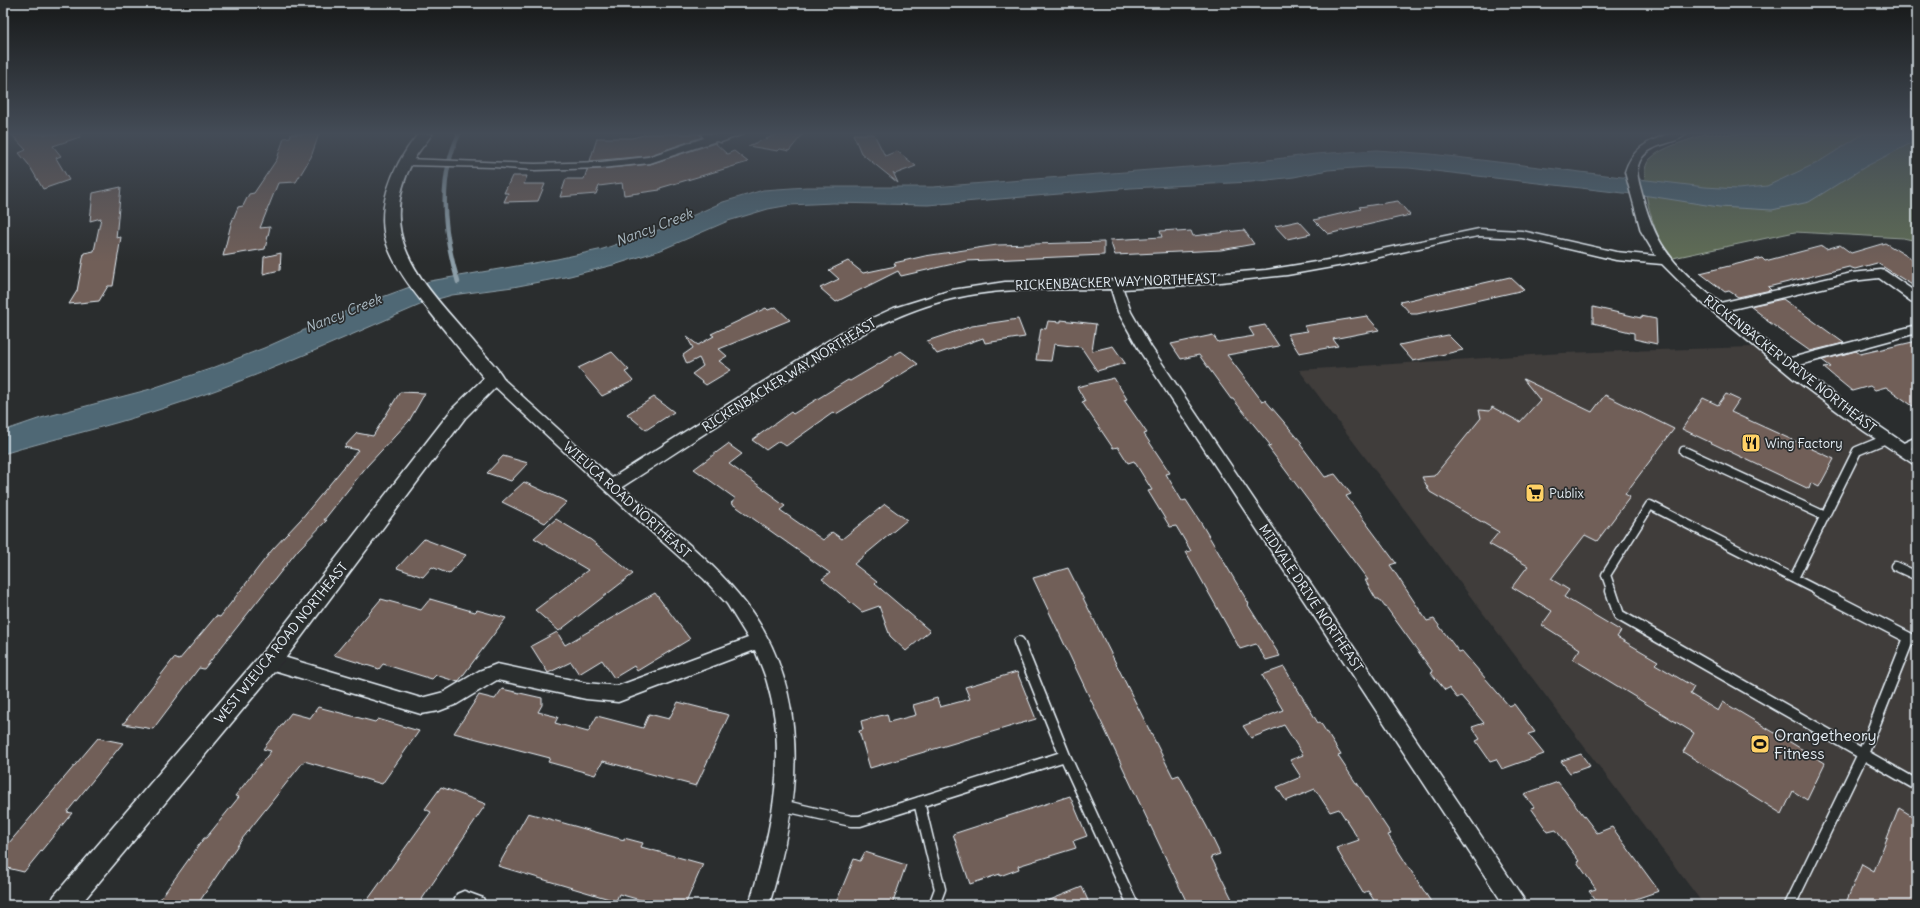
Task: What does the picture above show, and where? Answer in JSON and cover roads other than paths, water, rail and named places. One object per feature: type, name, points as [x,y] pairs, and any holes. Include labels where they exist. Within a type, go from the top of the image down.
[{"type":"street","name":"WIEUCA ROAD NORTHEAST","points":[[400,176],[396,184],[391,207],[392,230],[397,250],[413,279],[464,344],[495,379],[611,487],[713,578],[742,612],[760,641],[773,673],[782,709],[787,748],[784,806],[772,867],[759,905]]},
{"type":"street","name":"RICKENBACKER DRIVE NORTHEAST","points":[[1632,176],[1652,240],[1666,260],[1693,288],[1849,413],[1900,449],[1917,459]]},
{"type":"street","name":"RICKENBACKER WAY NORTHEAST","points":[[611,487],[847,335],[873,320],[942,296],[990,288],[1026,285],[1116,285],[1204,280],[1288,270],[1361,258],[1464,235],[1486,232],[1526,235],[1618,256],[1666,260]]},
{"type":"street","points":[[1717,308],[1852,277],[1881,274],[1917,299]]},
{"type":"street","name":"MIDVALE DRIVE NORTHEAST","points":[[1116,285],[1126,318],[1516,905]]},
{"type":"street","points":[[1786,364],[1917,329]]},
{"type":"street","name":"WEST WIEUCA ROAD NORTHEAST","points":[[62,905],[270,660],[459,413],[476,395],[495,379]]},
{"type":"street","points":[[270,660],[307,670],[420,706],[434,705],[466,690],[484,675],[497,672],[586,691],[618,694],[726,655],[760,641]]},
{"type":"street","points":[[462,905],[464,901],[476,905]]},
{"type":"lane","points":[[1794,578],[1857,451],[1886,439]]},
{"type":"lane","points":[[1900,449],[1917,442]]},
{"type":"lane","points":[[1684,451],[1825,516]]},
{"type":"lane","points":[[1790,905],[1863,754],[1913,640],[1650,505],[1606,575],[1619,615],[1863,754],[1917,785]]},
{"type":"lane","points":[[1895,566],[1917,576]]},
{"type":"lane","points":[[1019,642],[1065,756],[1133,905]]},
{"type":"lane","points":[[784,806],[851,821],[860,821],[1065,756]]},
{"type":"lane","points":[[919,802],[940,889],[934,905]]},
{"type":"water","name":"Nancy Creek","points":[[1069,176],[1297,176],[1251,182],[1131,188],[928,205],[833,203],[790,205],[768,209],[728,221],[661,250],[617,264],[570,276],[513,287],[452,295],[427,302],[291,361],[187,401],[115,423],[3,454],[3,431],[41,418],[147,390],[210,369],[264,348],[358,306],[430,281],[557,259],[603,249],[667,227],[723,202],[763,190],[806,187],[933,187]]},
{"type":"water","points":[[1481,176],[1617,176],[1705,187],[1738,189],[1767,186],[1788,176],[1850,176],[1809,202],[1772,210],[1719,207],[1649,196]]},
{"type":"waterway","points":[[447,176],[445,188],[446,226],[458,282]]},
{"type":"place","name":"Wing Factory","points":[[1751,443]]},
{"type":"place","name":"Publix","points":[[1535,493]]},
{"type":"place","name":"Orangetheory Fitness","points":[[1760,744]]}]
